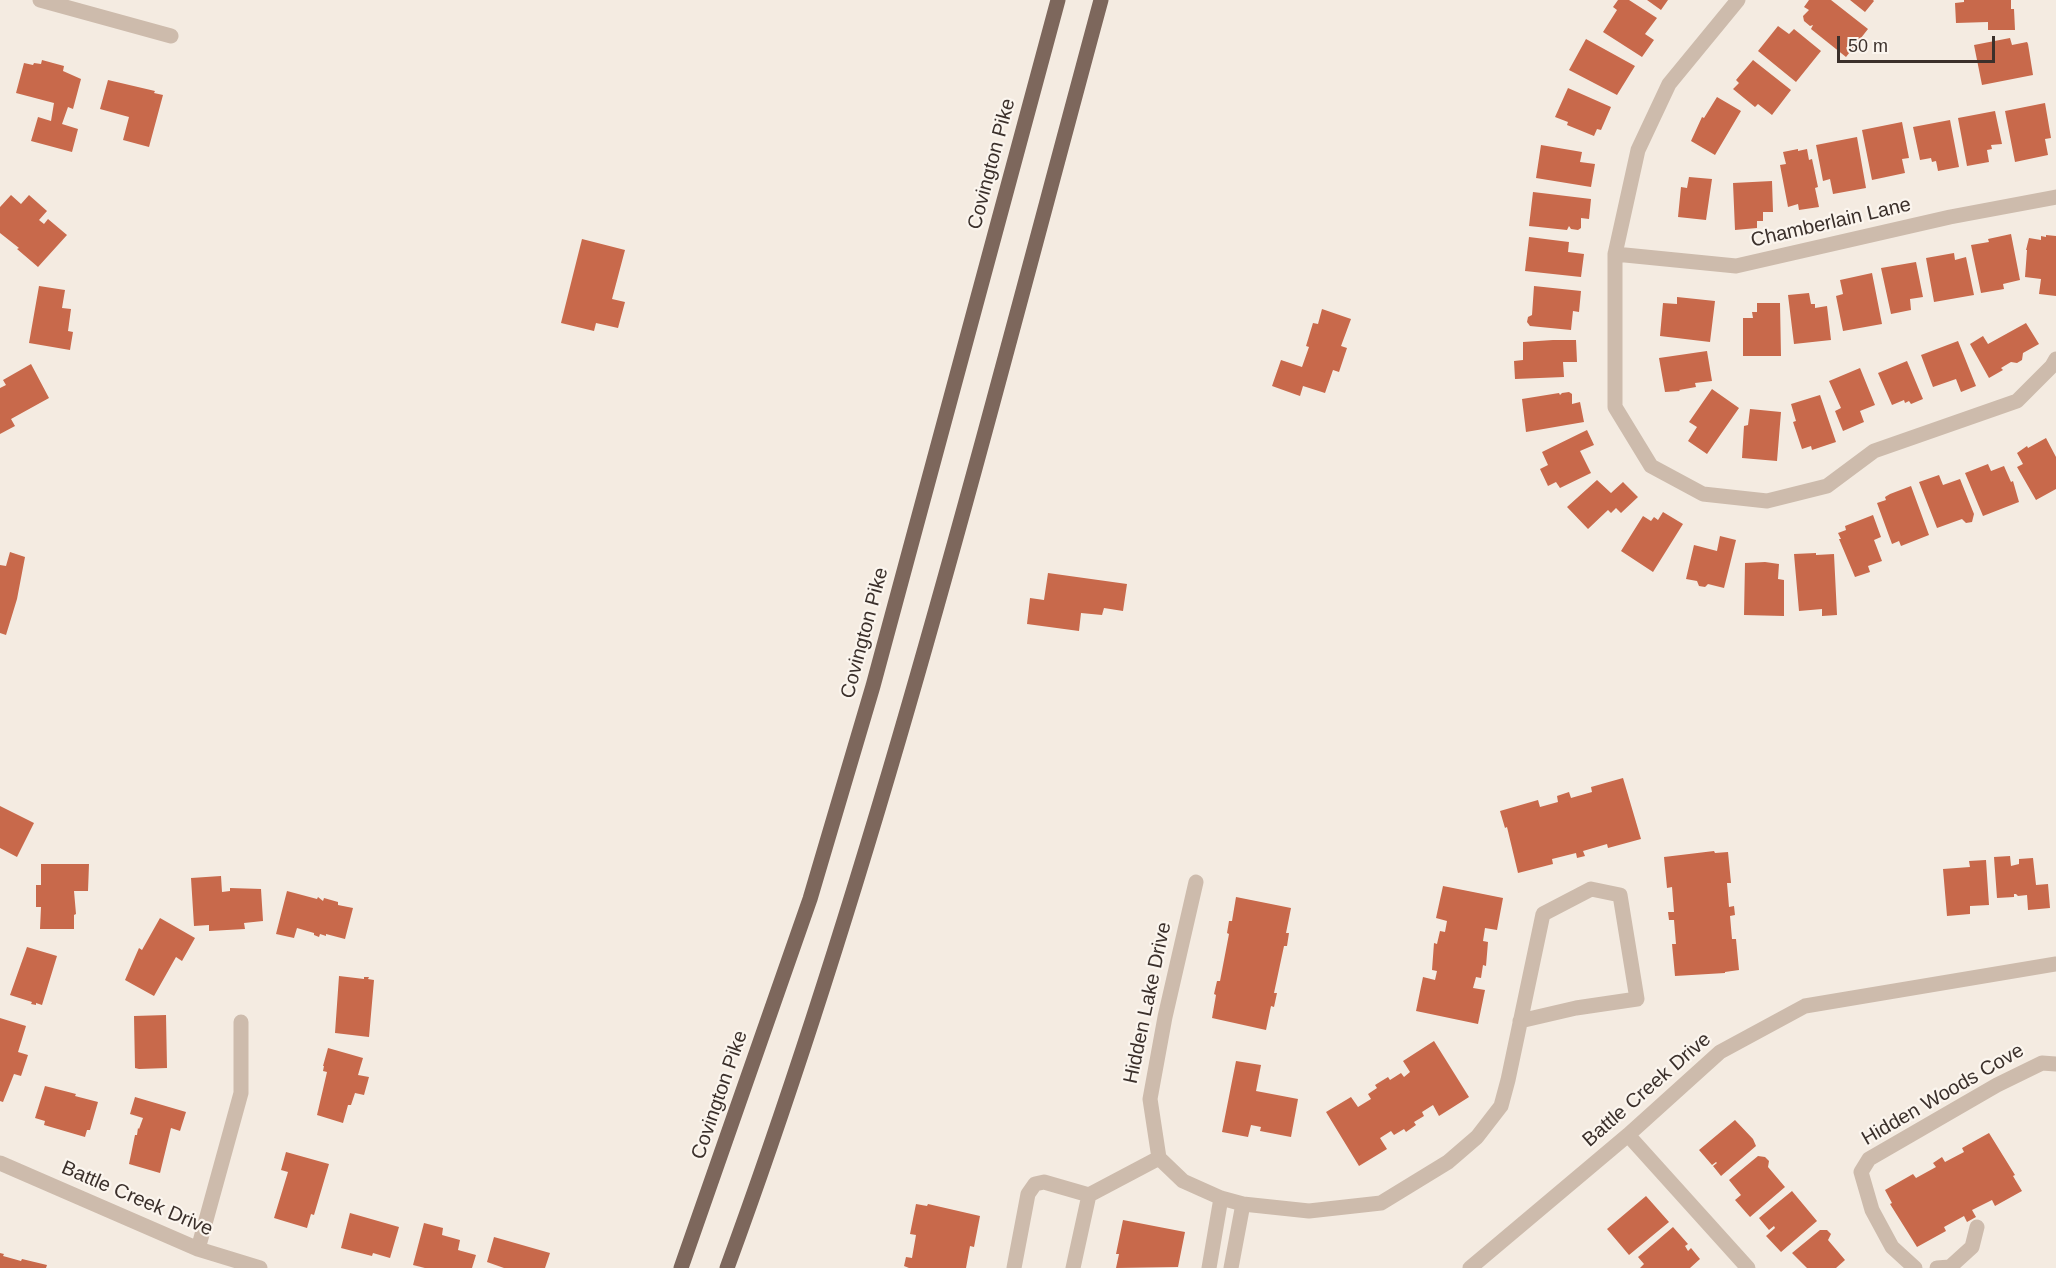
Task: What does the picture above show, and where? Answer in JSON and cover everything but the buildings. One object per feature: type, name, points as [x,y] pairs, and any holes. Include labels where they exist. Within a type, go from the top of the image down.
[{"type":"main road","name":"Covington Pike","points":[[681,1268],[810,900],[873,686],[1058,0]]},
{"type":"main road","points":[[727,1268],[808,1036],[855,886],[942,587],[1101,0]]},
{"type":"street","points":[[40,0],[171,36]]},
{"type":"street","points":[[1738,0],[1669,84],[1638,150],[1615,254],[1615,407],[1651,466],[1703,494],[1767,501],[1827,486],[1874,451],[2017,401],[2052,366],[2056,359]]},
{"type":"street","name":"Chamberlain Lane","points":[[1615,254],[1736,266],[1950,217],[2056,197]]},
{"type":"street","name":"Hidden Lake Drive","points":[[1159,1158],[1150,1100],[1165,1017],[1196,882]]},
{"type":"street","points":[[1014,1268],[1028,1194],[1035,1184],[1044,1182],[1089,1196],[1159,1158],[1183,1181],[1221,1198],[1243,1204],[1310,1211],[1381,1203],[1448,1162],[1477,1137],[1501,1106],[1543,914],[1591,889],[1620,895],[1637,999],[1576,1008],[1520,1022]]},
{"type":"street","name":"Battle Creek Drive","points":[[1470,1268],[1628,1135],[1720,1052],[1805,1006],[2056,964]]},
{"type":"street","points":[[198,1249],[241,1093],[241,1022]]},
{"type":"street","name":"Hidden Woods Cove","points":[[1915,1268],[1892,1247],[1872,1210],[1861,1173],[1869,1159],[1997,1085],[2042,1063],[2056,1064]]},
{"type":"street","points":[[1628,1135],[1748,1268]]},
{"type":"street","name":"Battle Creek Drive","points":[[0,1163],[198,1249],[260,1268]]},
{"type":"street","points":[[1073,1268],[1089,1196]]},
{"type":"street","points":[[1209,1268],[1221,1198]]},
{"type":"street","points":[[1231,1268],[1243,1204]]},
{"type":"street","points":[[1937,1268],[1950,1267],[1972,1247],[1977,1227]]}]
